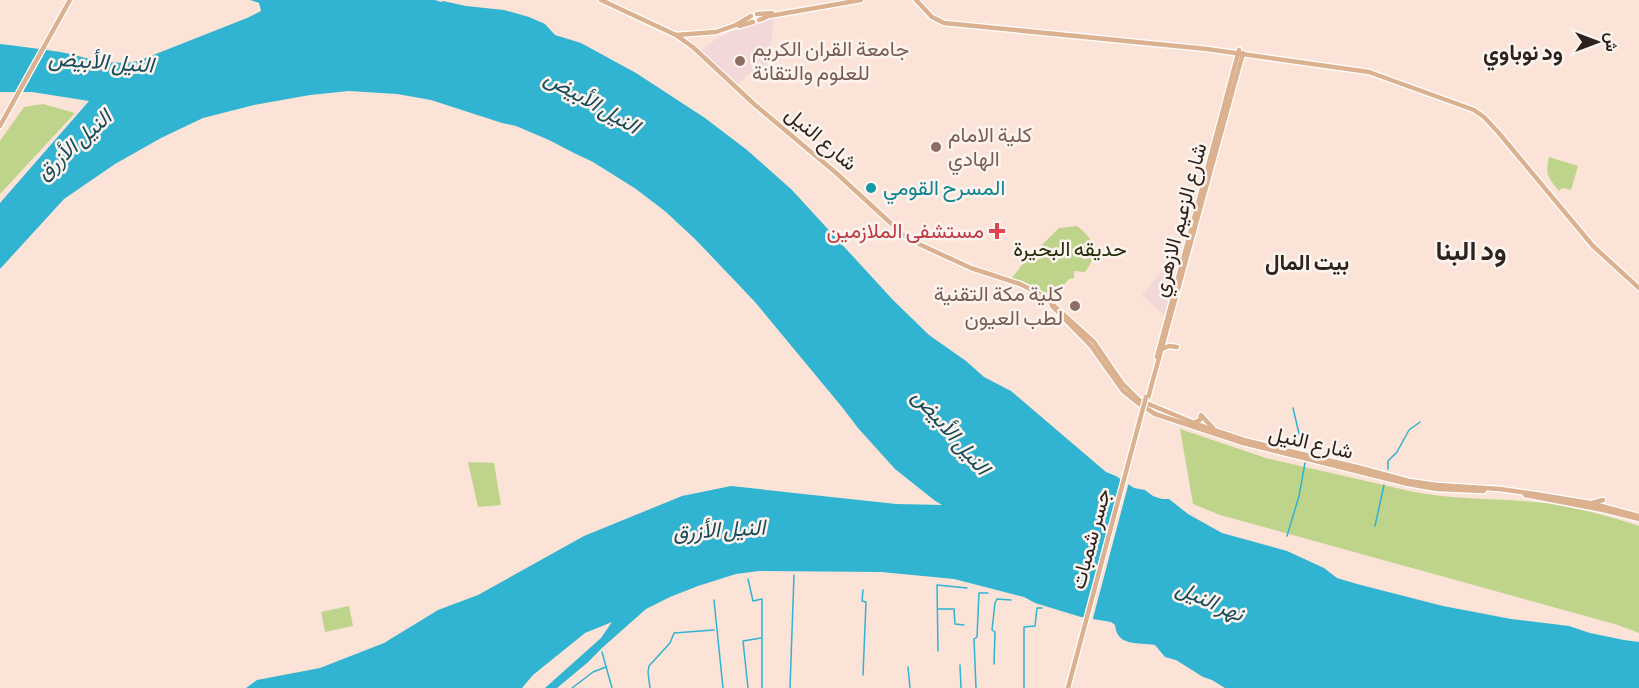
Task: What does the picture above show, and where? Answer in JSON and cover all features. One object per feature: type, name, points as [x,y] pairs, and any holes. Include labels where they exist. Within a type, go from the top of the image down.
[{"type":"main road","points":[[0,126],[70,0]]},
{"type":"main road","name":"شارع النيل","points":[[601,0],[677,35],[694,48],[904,236],[971,268],[1035,290],[1050,301],[1094,342],[1132,395],[1153,407],[1193,423],[1260,444],[1416,483],[1500,489],[1590,503],[1639,518]]},
{"type":"main road","points":[[677,35],[716,32],[755,18],[849,0]]},
{"type":"main road","points":[[755,18],[861,0]]},
{"type":"main road","points":[[918,0],[936,20],[948,24],[1061,34]]},
{"type":"main road","points":[[918,0],[933,15],[944,21],[1241,52],[1349,68],[1381,75],[1455,102],[1482,114],[1593,246],[1639,286]]},
{"type":"main road","points":[[929,23],[936,20]]},
{"type":"main road","name":"شارع الزعيم الازهري","points":[[1147,398],[1219,145],[1241,52]]},
{"type":"main road","name":"شارع الزعيم الازهري","points":[[1147,398],[1241,52]]},
{"type":"main road","name":"شارع النيل","points":[[1029,288],[1081,335],[1096,352],[1123,391],[1138,404],[1155,414],[1243,443],[1416,486],[1514,493],[1639,518]]},
{"type":"main road","points":[[1162,349],[1167,346],[1176,347]]},
{"type":"main road","name":"جسر شمبات","points":[[1069,688],[1147,398]]},
{"type":"main road","points":[[1193,423],[1200,420],[1201,415],[1215,430]]},
{"type":"main road","points":[[1584,506],[1603,500]]},
{"type":"shaded area","name":"جامعة القران الكريم للعلوم والتقانة","points":[[774,18],[768,72],[764,75],[759,71],[752,71],[736,85],[700,51],[718,38],[748,25]]},
{"type":"shaded area","points":[[1161,272],[1177,275],[1165,316],[1142,295]]},
{"type":"green space","points":[[43,104],[75,113],[0,194],[0,141],[24,107]]},
{"type":"green space","points":[[1549,157],[1578,166],[1571,190],[1562,188],[1559,191],[1552,182],[1547,168]]},
{"type":"green space","name":"حديقه البحيرة","points":[[1077,226],[1091,242],[1092,259],[1085,272],[1074,271],[1074,278],[1069,279],[1052,299],[1031,285],[1012,278],[1059,228]]},
{"type":"green space","points":[[1180,429],[1266,458],[1414,492],[1556,505],[1592,512],[1639,526],[1639,633],[1618,625],[1220,515],[1193,504]]},
{"type":"green space","points":[[468,462],[494,463],[501,505],[478,507]]},
{"type":"green space","points":[[349,606],[353,626],[325,632],[321,612]]},
{"type":"water","points":[[250,0],[435,0],[504,10],[545,24],[555,35],[581,43],[636,73],[705,118],[747,150],[792,190],[893,300],[929,335],[984,377],[1011,391],[1106,472],[1134,488],[1145,490],[1162,499],[1169,499],[1188,514],[1222,533],[1287,551],[1324,568],[1337,578],[1443,606],[1511,619],[1569,626],[1590,633],[1639,642],[1639,688],[1225,688],[1176,660],[1165,657],[1155,645],[1124,640],[1111,622],[1081,617],[1035,603],[1024,597],[954,579],[881,572],[759,571],[736,574],[698,586],[646,609],[557,688],[545,688],[601,638],[612,622],[585,633],[533,675],[522,688],[246,688],[257,680],[320,668],[384,643],[438,610],[478,595],[584,536],[682,496],[731,486],[896,504],[942,505],[895,469],[858,428],[755,302],[666,212],[636,189],[593,162],[549,140],[516,126],[431,100],[397,94],[349,91],[254,105],[203,118],[115,164],[64,199],[0,269],[0,203],[89,101],[32,92],[0,92],[0,44],[60,52],[109,62],[128,63],[261,11],[259,3]]},
{"type":"pier","points":[[1123,477],[1129,482],[1092,622],[1084,621]]},
{"type":"waterway","points":[[1293,408],[1301,442]]},
{"type":"waterway","points":[[1388,469],[1388,461],[1397,452],[1409,430],[1420,422]]},
{"type":"waterway","points":[[1287,536],[1299,496],[1305,463]]},
{"type":"waterway","points":[[1375,526],[1384,485]]},
{"type":"waterway","points":[[790,688],[794,575]]},
{"type":"waterway","points":[[748,579],[753,601],[762,599],[762,688]]},
{"type":"waterway","points":[[938,651],[937,585],[967,588]]},
{"type":"waterway","points":[[863,590],[862,601],[866,602],[863,675]]},
{"type":"waterway","points":[[976,688],[974,639],[977,637],[979,593],[988,593]]},
{"type":"waterway","points":[[994,664],[995,632],[992,630],[995,603],[997,599],[1011,600]]},
{"type":"waterway","points":[[714,600],[723,688]]},
{"type":"waterway","points":[[1024,688],[1024,627],[1035,626],[1037,608],[1042,608]]},
{"type":"waterway","points":[[938,609],[954,609],[955,624],[964,625]]},
{"type":"waterway","points":[[650,688],[649,666],[670,643],[674,633],[714,630]]},
{"type":"waterway","points":[[748,688],[743,641],[761,638]]},
{"type":"waterway","points":[[602,652],[612,688]]},
{"type":"waterway","points":[[960,665],[961,688]]},
{"type":"waterway","points":[[572,688],[593,672],[606,667]]},
{"type":"waterway","points":[[908,667],[910,688]]},
{"type":"place","name":"جامعة القران الكريم للعلوم والتقانة","points":[[740,61]]},
{"type":"place","name":"كلية الامام الهادي","points":[[936,147]]},
{"type":"place","name":"المسرح القومي","points":[[871,188]]},
{"type":"place","name":"مستشفى الملازمين","points":[[997,231]]},
{"type":"place","name":"كلية مكة التقنية لطب العيون","points":[[1075,306]]},
{"type":"district","name":"ود نوباوي","points":[[1523,53]]},
{"type":"district","name":"ود البنا","points":[[1471,251]]},
{"type":"district","name":"بيت المال","points":[[1307,263]]},
{"type":"water label","name":"النيل الأبيض","points":[[101,62]]},
{"type":"water label","name":"النيل الأبيض","points":[[592,102]]},
{"type":"water label","name":"النيل الأزرق","points":[[74,145]]},
{"type":"water label","name":"النيل الأبيض","points":[[951,432]]},
{"type":"water label","name":"النيل الأزرق","points":[[719,530]]},
{"type":"water label","name":"نهر النيل","points":[[1210,601]]}]
